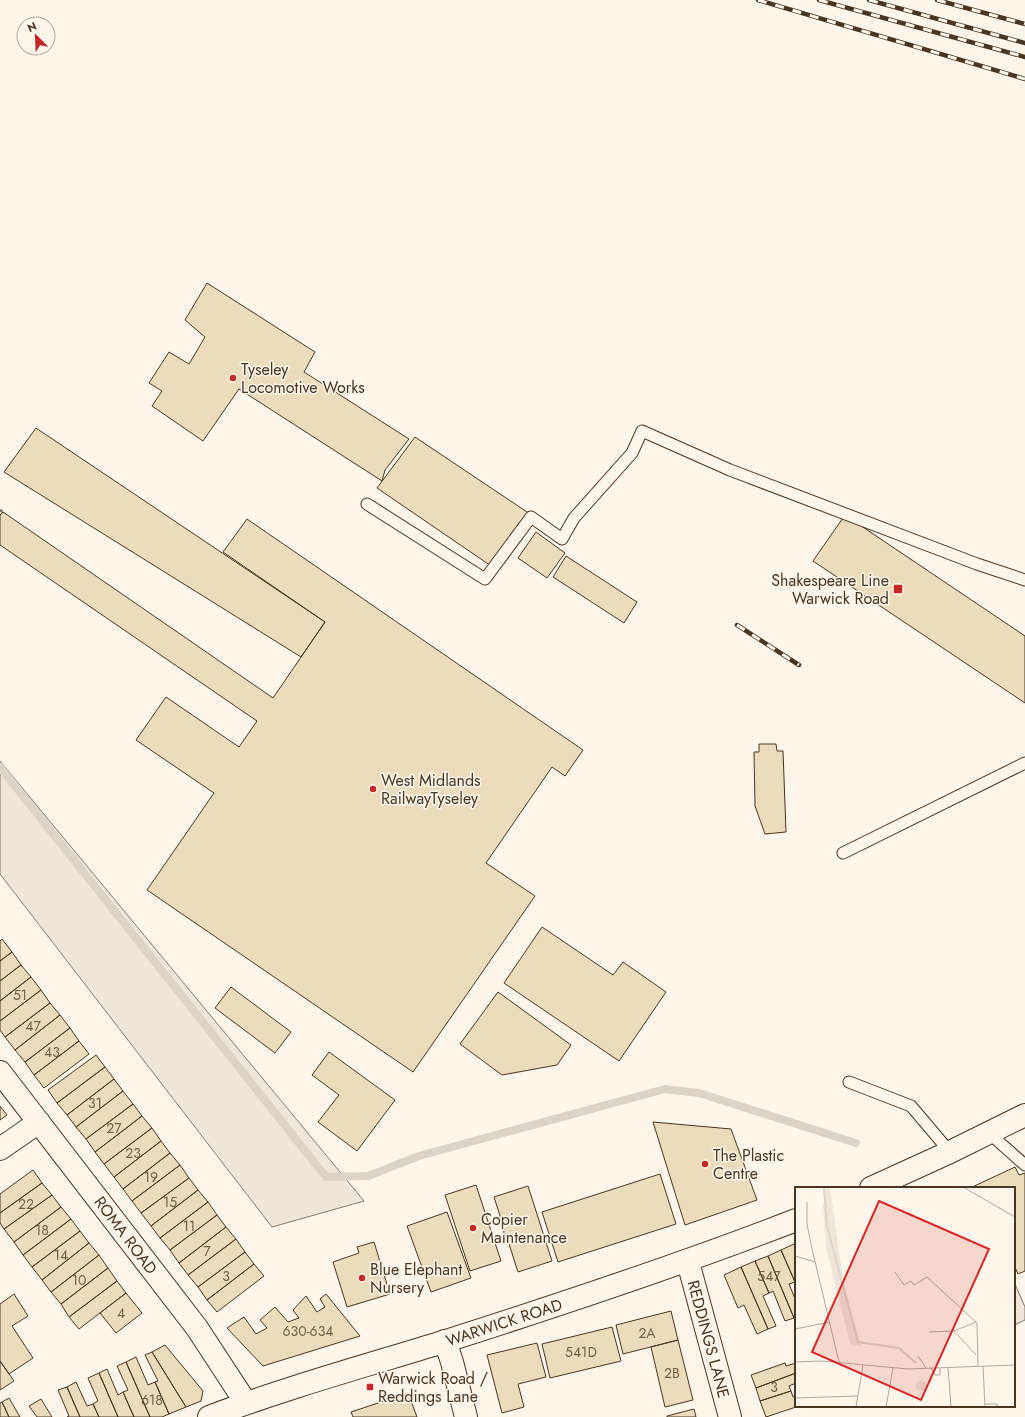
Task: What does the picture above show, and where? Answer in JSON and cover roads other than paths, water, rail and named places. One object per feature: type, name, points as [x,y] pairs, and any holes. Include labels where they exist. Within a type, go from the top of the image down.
[{"type":"main road","name":"ROMA ROAD","points":[[0,1072],[196,1328],[237,1392],[246,1403]]},
{"type":"main road","points":[[872,1187],[950,1152],[1025,1115]]},
{"type":"main road","points":[[0,1149],[39,1122]]},
{"type":"main road","name":"WARWICK ROAD","points":[[209,1417],[246,1403],[445,1341],[688,1262],[795,1220]]},
{"type":"main road","name":"REDDINGS LANE","points":[[688,1262],[730,1417]]},
{"type":"main road","points":[[445,1341],[466,1417]]},
{"type":"lane","points":[[367,504],[486,579],[531,517],[562,539],[574,518],[632,453],[642,431],[730,470],[977,564],[1025,580]]},
{"type":"lane","points":[[844,854],[1025,763]]},
{"type":"lane","points":[[849,1082],[911,1106],[950,1152]]},
{"type":"lane","points":[[989,1133],[1025,1165]]},
{"type":"waterway","points":[[0,767],[326,1177],[368,1176],[419,1156],[665,1089],[699,1093],[856,1143]]},
{"type":"railway","points":[[758,0],[1025,79]]},
{"type":"railway","points":[[819,0],[1025,57]]},
{"type":"railway","points":[[869,0],[1025,43]]},
{"type":"railway","points":[[937,0],[1025,24]]},
{"type":"railway","points":[[737,625],[799,665]]},
{"type":"place","name":"Tyseley Locomotive Works","points":[[233,378]]},
{"type":"place","name":"Shakespeare Line Warwick Road","points":[[898,589]]},
{"type":"place","name":"West Midlands RailwayTyseley","points":[[373,789]]},
{"type":"place","name":"The Plastic Centre","points":[[705,1164]]},
{"type":"place","name":"Copier Maintenance","points":[[473,1228]]},
{"type":"place","name":"Blue Elephant Nursery","points":[[362,1278]]},
{"type":"place","name":"Warwick Road / Reddings Lane","points":[[370,1387]]}]
